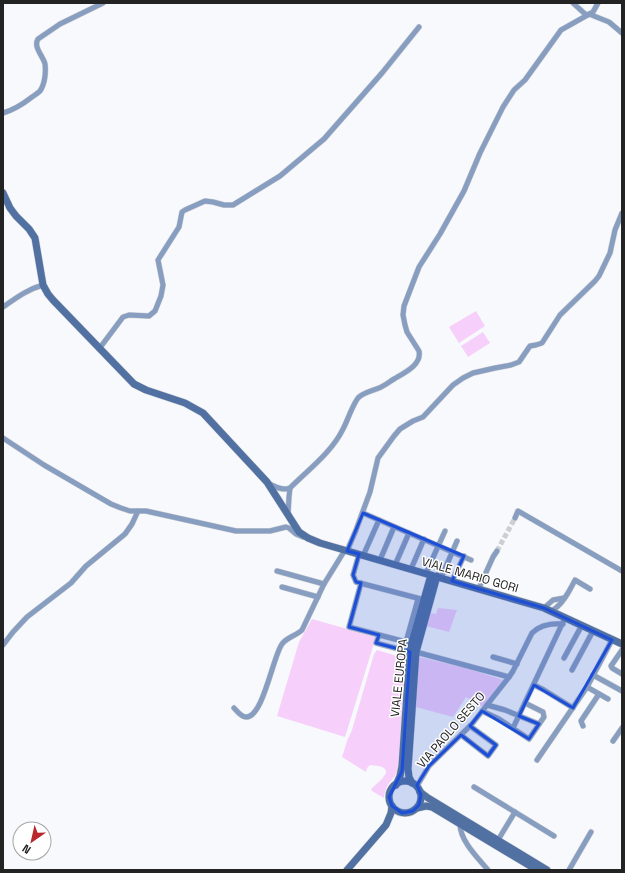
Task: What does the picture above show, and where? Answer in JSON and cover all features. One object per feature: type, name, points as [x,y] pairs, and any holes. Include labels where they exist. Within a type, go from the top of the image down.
[{"type":"street","points":[[3,113],[11,111],[24,104],[40,90],[43,85],[45,78],[45,67],[36,46],[38,38],[60,24],[103,3]]},
{"type":"street","points":[[573,3],[584,13],[609,22],[622,33]]},
{"type":"street","points":[[267,482],[284,489],[290,488],[336,442],[357,399],[410,369],[418,359],[419,351],[405,325],[404,306],[419,267],[440,234],[464,191],[480,153],[503,107],[514,90],[525,80],[561,30],[593,12],[598,3]]},
{"type":"street","points":[[99,349],[123,316],[149,316],[155,311],[161,296],[163,285],[158,260],[179,227],[182,212],[205,201],[224,206],[233,204],[280,176],[324,139],[382,73],[419,27]]},
{"type":"street","points":[[3,193],[16,216],[29,229],[35,238],[43,285],[53,300],[134,384],[146,390],[185,403],[203,413],[267,482],[299,532],[308,538]]},
{"type":"street","points":[[234,708],[242,716],[246,717],[251,716],[255,712],[265,691],[278,651],[284,641],[302,630],[324,584],[346,551],[363,513],[370,492],[378,458],[394,436],[400,429],[413,420],[423,417],[453,384],[462,378],[474,373],[512,365],[518,362],[530,346],[542,343],[560,315],[599,276],[610,253],[615,230],[622,213]]},
{"type":"street","points":[[3,307],[22,294],[35,287],[43,285]]},
{"type":"street","points":[[3,438],[44,465],[111,504],[130,511],[146,511],[236,531],[270,532],[286,527],[296,534],[308,538]]},
{"type":"street","points":[[288,515],[290,488]]},
{"type":"street","points":[[3,645],[27,617],[71,583],[86,566],[125,534],[138,511]]},
{"type":"street","points":[[515,518],[518,511],[622,571]]},
{"type":"street","points":[[363,513],[471,560]]},
{"type":"street","points":[[361,583],[349,627],[406,642],[421,599],[361,583],[356,582],[353,576],[361,555],[379,520]]},
{"type":"street","points":[[380,560],[394,527]]},
{"type":"street","points":[[434,576],[438,546],[445,531]]},
{"type":"street","points":[[395,565],[409,533]]},
{"type":"street","name":"VIALE MARIO GORI","points":[[308,538],[346,551],[479,588],[550,610],[563,619],[582,625],[622,644]]},
{"type":"street","points":[[411,569],[424,539]]},
{"type":"street","points":[[434,576],[452,552],[457,541]]},
{"type":"street","points":[[479,588],[497,550]]},
{"type":"street","points":[[452,581],[464,556]]},
{"type":"street","points":[[277,571],[324,584]]},
{"type":"street","name":"VIALE EUROPA","points":[[417,787],[409,777],[408,769],[413,652],[410,649],[421,599],[434,576]]},
{"type":"street","name":"VIALE EUROPA","points":[[396,785],[402,766],[413,652],[434,576]]},
{"type":"street","points":[[550,610],[557,607],[576,580],[590,589]]},
{"type":"street","points":[[282,587],[318,597]]},
{"type":"street","points":[[550,610],[550,602],[564,598]]},
{"type":"street","points":[[513,728],[520,716],[563,619],[560,608],[564,598]]},
{"type":"street","points":[[550,610],[557,600]]},
{"type":"street","name":"VIA PAOLO SESTO","points":[[417,787],[429,766],[470,726],[509,677],[532,633],[536,629],[554,624],[563,619]]},
{"type":"street","points":[[564,658],[582,625]]},
{"type":"street","points":[[572,670],[593,631]]},
{"type":"street","points":[[378,635],[376,643],[509,677]]},
{"type":"street","points":[[537,760],[587,687],[612,640]]},
{"type":"street","points":[[622,650],[611,666],[622,674]]},
{"type":"street","points":[[493,657],[517,664]]},
{"type":"street","points":[[593,675],[622,690]]},
{"type":"street","points":[[534,685],[572,708]]},
{"type":"street","points":[[587,687],[608,699]]},
{"type":"street","points":[[583,726],[581,721],[599,694]]},
{"type":"street","points":[[482,711],[513,728],[529,739],[544,717],[543,712],[525,703]]},
{"type":"street","points":[[487,705],[505,710],[539,724]]},
{"type":"street","points":[[461,735],[488,756],[496,745],[470,726]]},
{"type":"street","points":[[613,741],[622,728]]},
{"type":"street","points":[[386,825],[392,809],[390,792],[392,788],[404,781],[417,787],[428,798],[547,870]]},
{"type":"street","points":[[417,787],[421,799],[417,808]]},
{"type":"street","points":[[474,787],[554,836]]},
{"type":"street","points":[[392,806],[399,812],[405,813],[409,813],[417,808],[426,806],[432,807],[536,870]]},
{"type":"street","points":[[498,840],[515,812]]},
{"type":"street","points":[[347,870],[386,825],[405,813]]},
{"type":"street","points":[[460,824],[460,829],[467,845],[488,870]]},
{"type":"street","points":[[569,870],[591,832]]},
{"type":"highlighted area","points":[[363,513],[464,556],[452,581],[544,608],[612,640],[573,708],[534,685],[519,716],[539,724],[529,739],[482,711],[470,726],[496,745],[488,756],[461,735],[429,766],[417,785],[421,795],[419,805],[413,811],[402,813],[392,806],[389,797],[402,771],[410,652],[376,643],[379,635],[349,627],[361,583],[356,582],[353,575],[359,554],[347,551]]},
{"type":"shaded area","points":[[476,311],[485,326],[459,343],[449,327]]},
{"type":"shaded area","points":[[483,332],[490,343],[468,357],[461,346]]},
{"type":"shaded area","points":[[438,608],[457,610],[449,632],[426,626],[430,613],[436,614]]},
{"type":"shaded area","points":[[312,619],[376,637],[345,737],[277,716],[299,642]]},
{"type":"shaded area","points":[[377,650],[397,656],[402,654],[407,655],[399,769],[386,788],[384,798],[371,789],[386,773],[384,768],[370,765],[366,772],[342,757],[352,730],[374,654]]},
{"type":"shaded area","points":[[419,657],[469,669],[503,680],[483,706],[466,697],[453,717],[416,707]]},
{"type":"tunnel","points":[[497,551],[515,518]]}]
